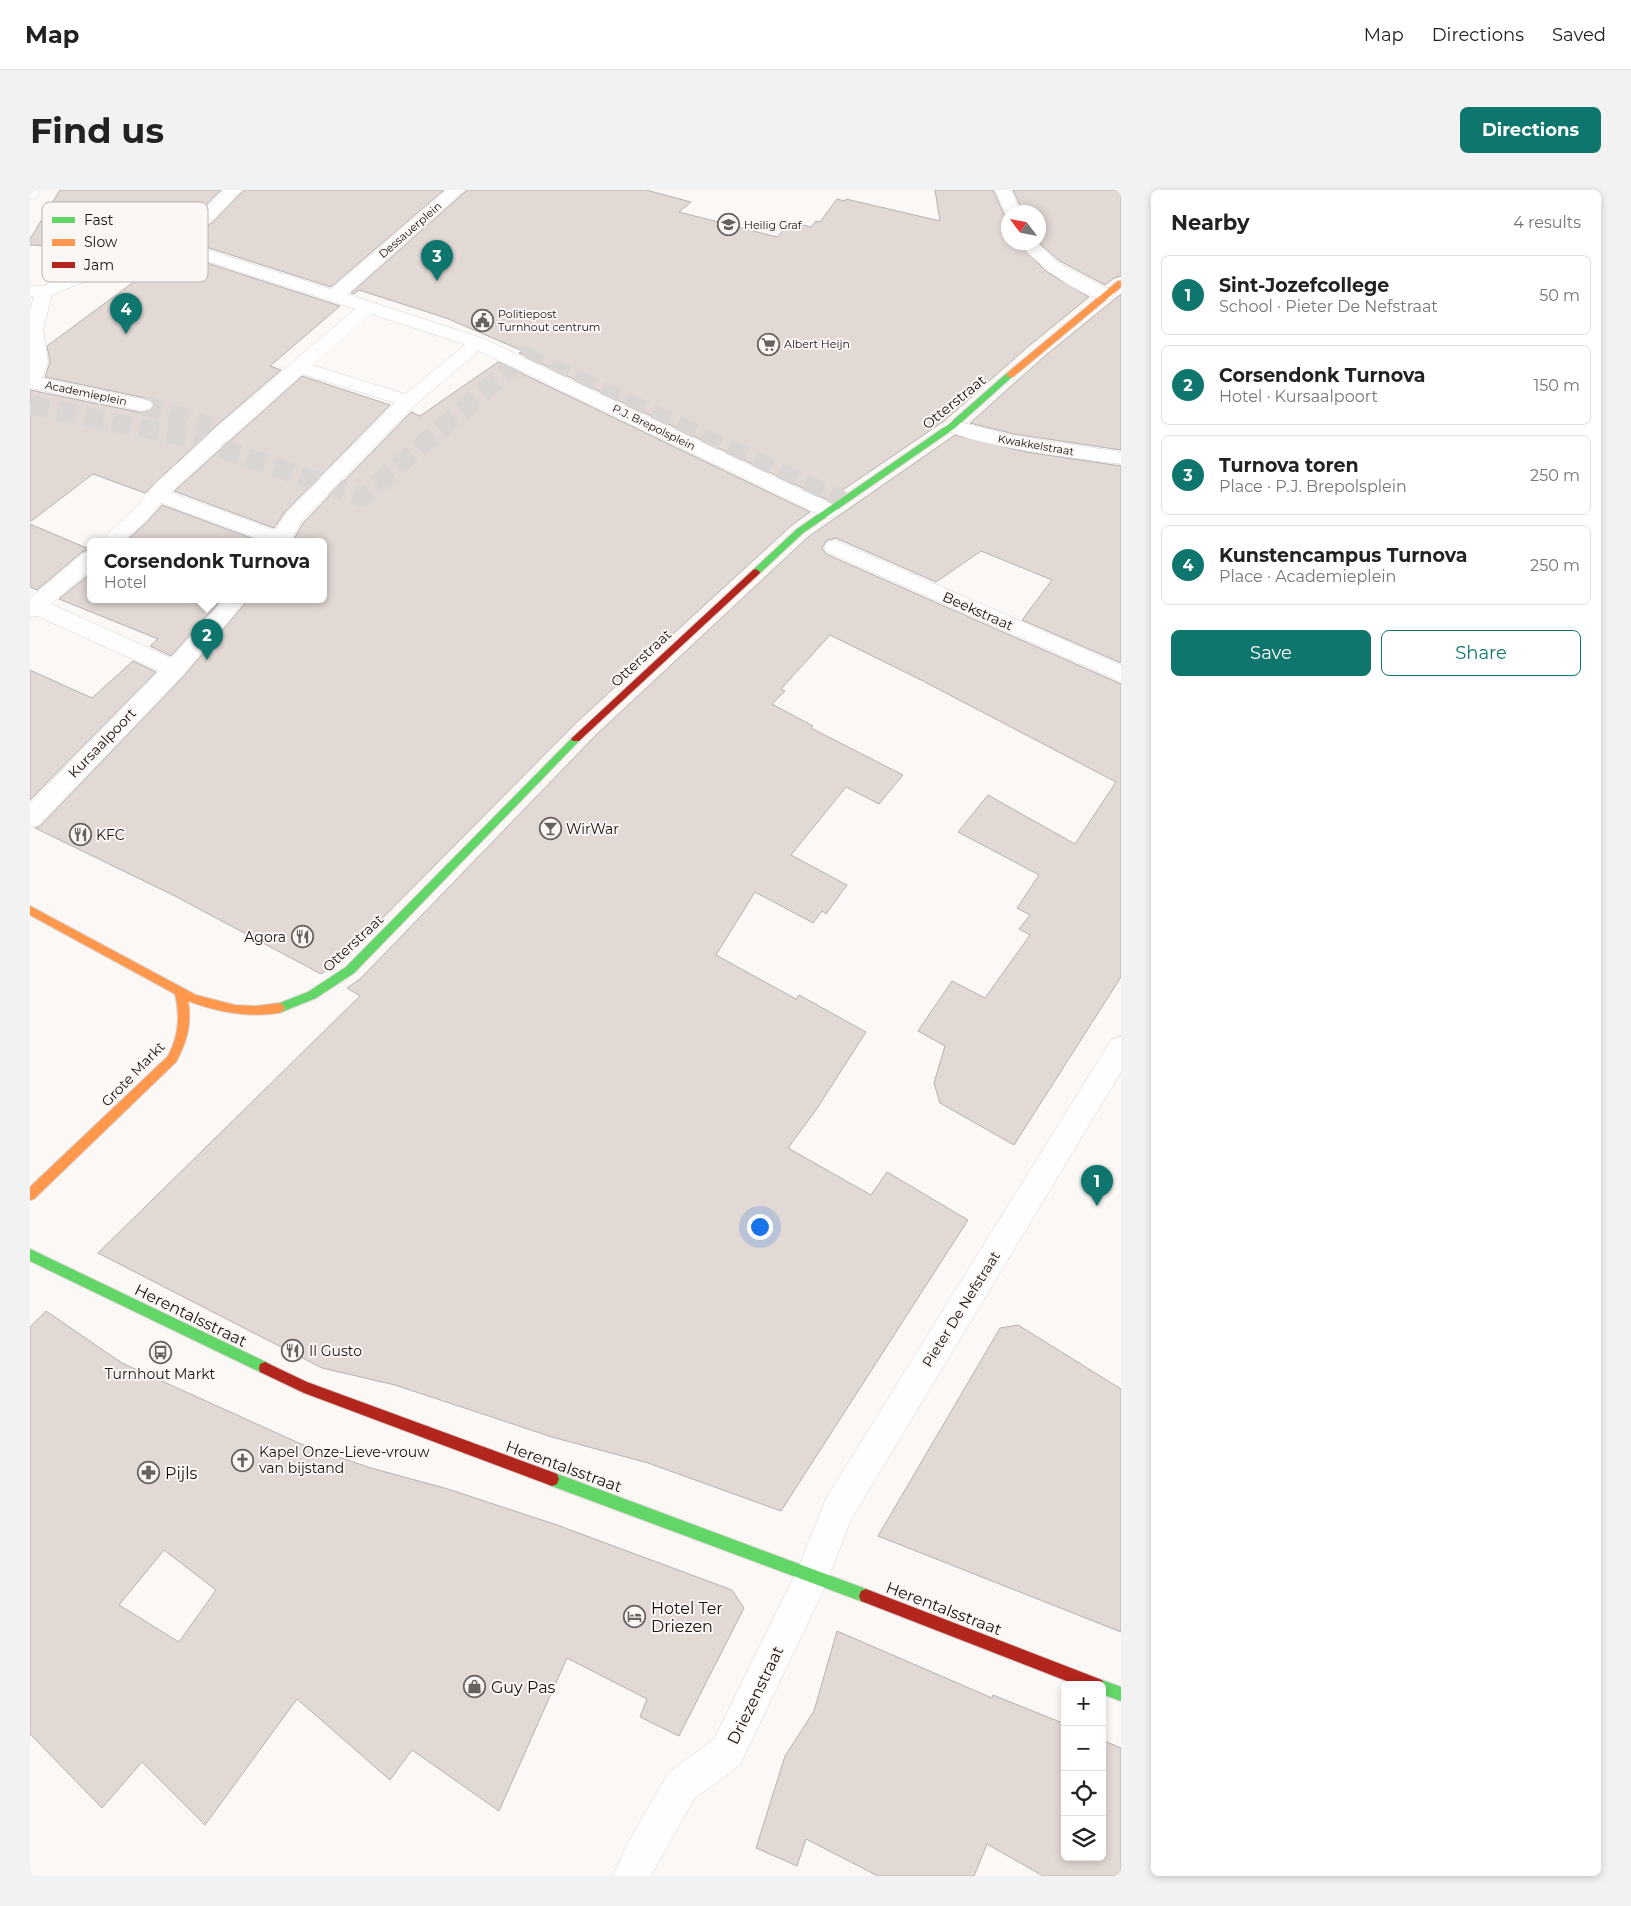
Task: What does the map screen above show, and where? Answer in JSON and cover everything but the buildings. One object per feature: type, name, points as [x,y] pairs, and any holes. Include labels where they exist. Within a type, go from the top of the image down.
[{"type":"street","points":[[30,194],[32,190]]},
{"type":"street","name":"Academieplein","points":[[208,215],[234,190]]},
{"type":"street","name":"Dessauerplein","points":[[352,301],[363,270],[457,190]]},
{"type":"street","points":[[1003,190],[1010,205]]},
{"type":"street","points":[[1031,250],[1071,278],[1106,294]]},
{"type":"street","points":[[113,538],[139,516],[157,494],[220,429],[299,367],[352,301],[208,255]]},
{"type":"street","name":"Academieplein","points":[[63,282],[37,292],[34,329],[39,362],[31,382],[143,405]]},
{"type":"street","name":"Otterstraat","points":[[180,992],[216,1007],[239,1011],[261,1011],[287,1007],[330,984],[350,970],[587,728],[800,531],[952,426],[1038,350],[1121,283]]},
{"type":"street","name":"P.J. Brepolsplein","points":[[352,301],[478,343],[829,511]]},
{"type":"street","points":[[282,538],[293,518],[408,401],[478,343]]},
{"type":"street","points":[[299,367],[408,401]]},
{"type":"street","name":"Kwakkelstraat","points":[[952,426],[996,438],[1072,452],[1121,458]]},
{"type":"street","points":[[157,494],[272,538]]},
{"type":"street","name":"Beekstraat","points":[[835,547],[1121,674]]},
{"type":"street","points":[[32,608],[87,561]]},
{"type":"street","name":"Kursaalpoort","points":[[30,818],[175,669],[233,603]]},
{"type":"street","points":[[32,608],[65,619],[175,669]]},
{"type":"street","points":[[30,910],[180,992]]},
{"type":"street","name":"Grote Markt","points":[[30,1195],[172,1059],[181,1044],[187,1028],[186,1014],[180,992]]},
{"type":"street","name":"Pieter De Nefstraat","points":[[814,1575],[838,1510],[1121,1048]]},
{"type":"street","name":"Herentalsstraat","points":[[30,1255],[304,1388],[814,1575],[1087,1681]]},
{"type":"street","name":"Driezenstraat","points":[[632,1876],[638,1861],[680,1786],[727,1752],[814,1575]]},
{"type":"street","points":[[1106,1688],[1121,1694]]},
{"type":"tunnel","points":[[30,405],[191,438],[362,497],[525,356],[843,501]]},
{"type":"tunnel","points":[[143,405],[211,426]]},
{"type":"traffic: fast","points":[[756,572],[800,531],[952,426],[1010,375]]},
{"type":"traffic: fast","points":[[279,1008],[312,995],[350,970],[576,739]]},
{"type":"traffic: fast","points":[[30,1255],[265,1368]]},
{"type":"traffic: fast","points":[[552,1479],[866,1596]]},
{"type":"traffic: fast","points":[[1106,1688],[1121,1694]]},
{"type":"traffic: slow","points":[[1010,375],[1121,283]]},
{"type":"traffic: slow","points":[[30,910],[192,998],[213,1005],[245,1011],[279,1008]]},
{"type":"traffic: slow","points":[[30,1195],[172,1059],[177,1051],[184,1027],[184,1010],[180,992]]},
{"type":"traffic: jam","points":[[576,739],[756,572]]},
{"type":"traffic: jam","points":[[265,1368],[304,1387],[552,1479]]},
{"type":"traffic: jam","points":[[866,1596],[1087,1681]]},
{"type":"place","name":"Heilig Graf","points":[[728,225]]},
{"type":"place","name":"Turnova toren","points":[[437,281]]},
{"type":"place","name":"Politiepost Turnhout centrum","points":[[482,320]]},
{"type":"place","name":"Kunstencampus Turnova","points":[[126,334]]},
{"type":"place","name":"Albert Heijn","points":[[768,344]]},
{"type":"place","name":"Corsendonk Turnova","points":[[207,660]]},
{"type":"place","name":"WirWar","points":[[550,829]]},
{"type":"place","name":"KFC","points":[[80,835]]},
{"type":"place","name":"Agora","points":[[302,937]]},
{"type":"place","name":"Sint-Jozefcollege","points":[[1097,1206]]},
{"type":"place","name":"Il Gusto","points":[[293,1351]]},
{"type":"place","name":"Turnhout Markt","points":[[160,1352]]},
{"type":"place","name":"Kapel Onze-Lieve-vrouw van bijstand","points":[[243,1460]]},
{"type":"place","name":"Pijls","points":[[149,1473]]},
{"type":"place","name":"Hotel Ter Driezen","points":[[635,1617]]},
{"type":"place","name":"Guy Pas","points":[[475,1687]]}]
